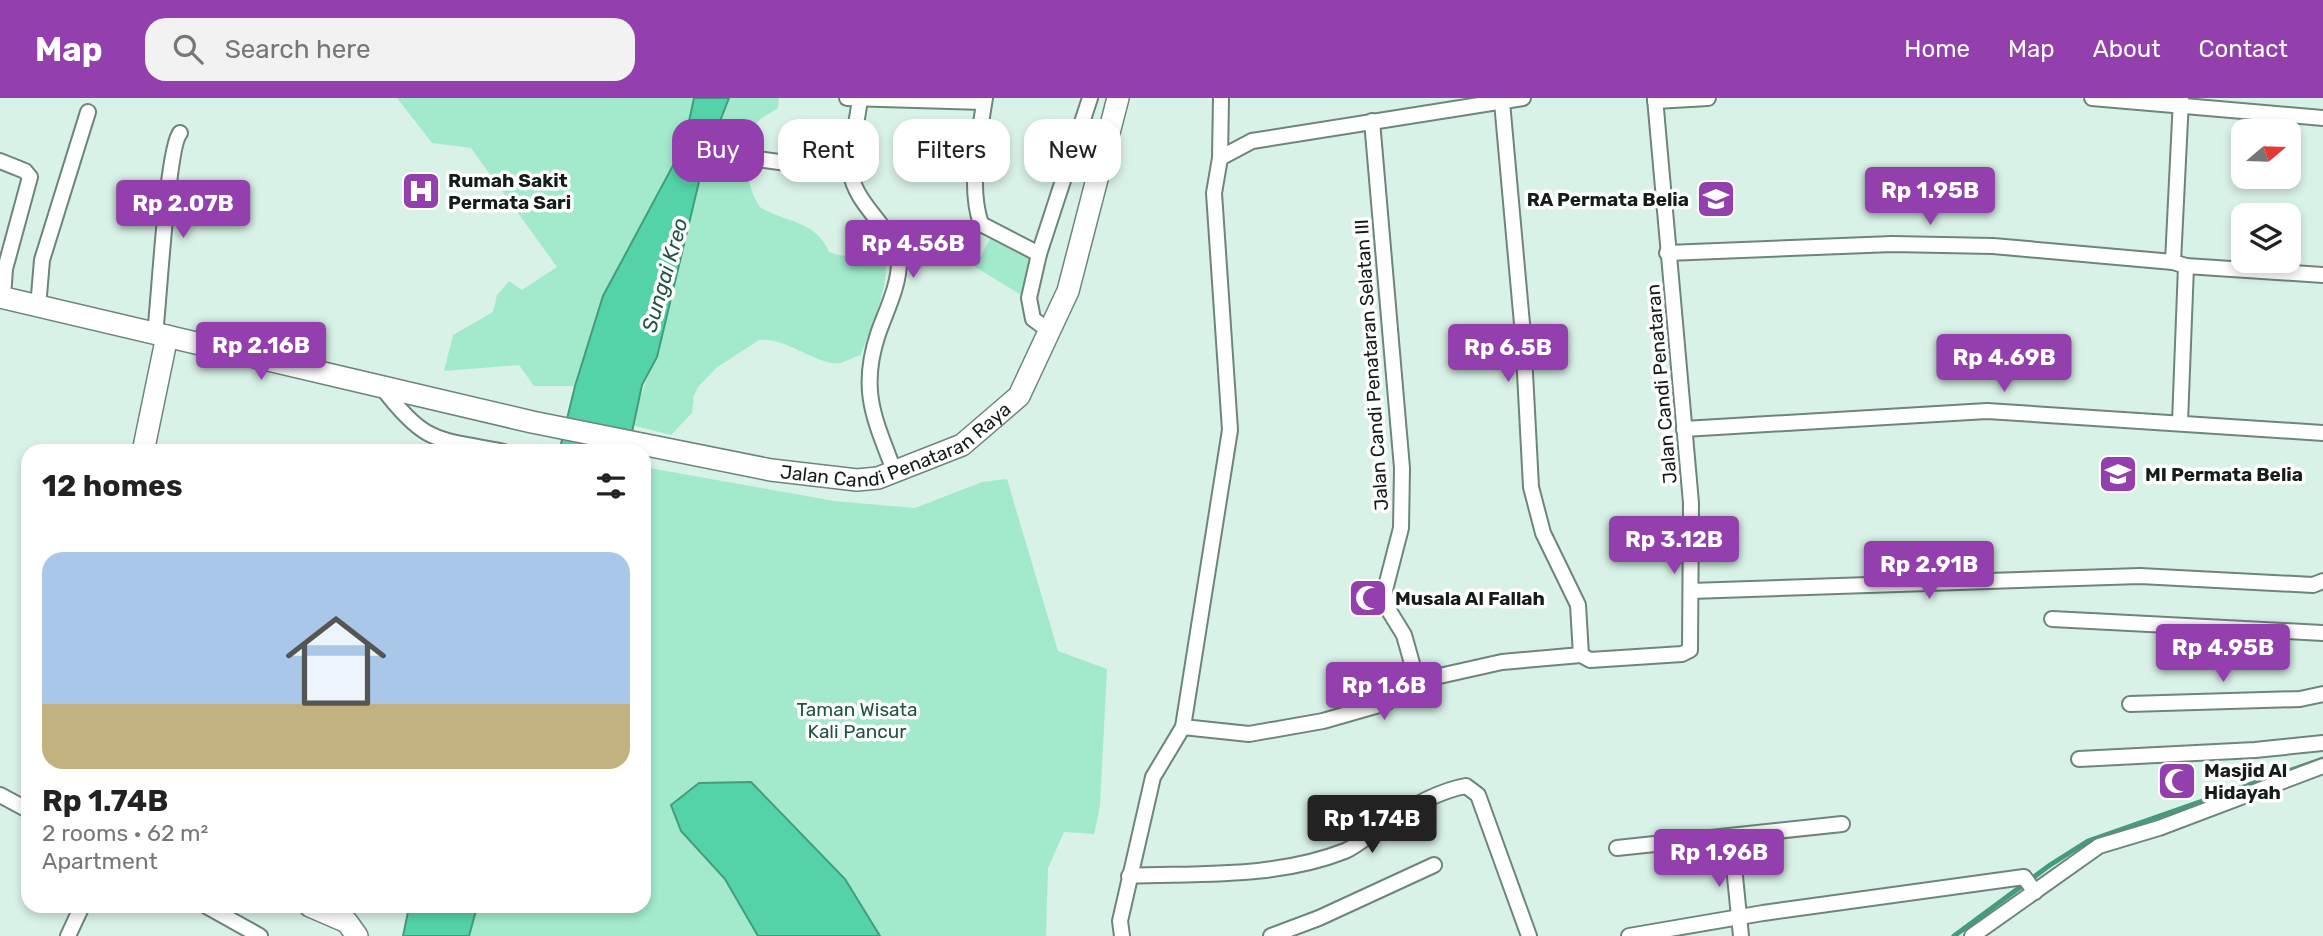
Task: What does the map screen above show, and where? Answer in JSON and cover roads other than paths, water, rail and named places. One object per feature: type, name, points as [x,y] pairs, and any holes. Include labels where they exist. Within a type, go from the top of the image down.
[{"type":"main road","name":"Jalan Candi Penataran Raya","points":[[651,447],[820,477],[858,480],[895,473],[962,445],[1019,396],[1051,332],[1068,291],[1118,98]]},
{"type":"main road","name":"Jalan Candi Penataran Raya","points":[[1,297],[384,390],[638,444]]},
{"type":"main road","points":[[144,444],[161,335]]},
{"type":"main road","points":[[326,913],[347,922],[357,936]]},
{"type":"street","points":[[855,119],[856,98],[984,100],[978,145],[976,211],[981,224],[1039,254]]},
{"type":"street","points":[[1051,332],[1040,326],[1029,310],[1039,254],[1090,98]]},
{"type":"street","points":[[1122,936],[1120,921],[1153,777],[1183,727],[1230,430],[1214,193],[1220,158],[1221,98]]},
{"type":"street","points":[[1220,158],[1252,141],[1523,98]]},
{"type":"street","points":[[1655,99],[1708,98]]},
{"type":"street","points":[[2092,98],[2181,102],[2323,118]]},
{"type":"street","name":"Jalan Candi Penataran","points":[[1586,657],[1682,654],[1690,650],[1691,503],[1655,99]]},
{"type":"street","points":[[1183,727],[1249,734],[1323,720],[1386,703],[1408,683],[1503,662],[1586,657],[1578,605],[1543,533],[1531,487],[1522,335],[1502,102]]},
{"type":"street","points":[[2180,422],[2181,102]]},
{"type":"street","points":[[38,307],[42,260],[88,112]]},
{"type":"street","name":"Jalan Candi Penataran Selatan III","points":[[1372,121],[1402,468],[1401,528],[1385,590],[1388,609],[1404,635],[1412,667],[1408,683]]},
{"type":"street","points":[[161,335],[169,176],[174,140],[180,133]]},
{"type":"street","points":[[0,161],[26,171],[30,177],[5,269],[1,297]]},
{"type":"street","points":[[855,182],[868,212],[887,235],[899,261],[892,297],[869,368],[869,403],[895,473]]},
{"type":"street","points":[[1667,253],[1905,244],[1993,246],[2323,275]]},
{"type":"street","points":[[384,390],[412,424],[438,444]]},
{"type":"street","points":[[1684,429],[1987,411],[2323,433]]},
{"type":"street","points":[[1691,590],[2140,576],[2313,585],[2323,581]]},
{"type":"street","points":[[2052,619],[2323,633]]},
{"type":"street","points":[[2130,704],[2300,699],[2323,694]]},
{"type":"street","points":[[2079,759],[2255,750],[2323,743]]},
{"type":"street","points":[[1972,936],[2030,884],[2099,846],[2159,828],[2323,766]]},
{"type":"street","points":[[1129,876],[1265,871],[1300,866],[1348,850],[1394,818],[1452,789],[1466,786],[1478,795],[1529,936]]},
{"type":"street","points":[[0,795],[21,806]]},
{"type":"street","points":[[1617,848],[1842,824]]},
{"type":"street","points":[[1731,837],[1741,936]]},
{"type":"street","points":[[1271,936],[1319,918],[1434,865]]},
{"type":"street","points":[[1629,936],[1739,917],[2030,884]]},
{"type":"street","points":[[68,936],[79,913]]},
{"type":"street","points":[[219,913],[260,936]]},
{"type":"water","points":[[694,98],[729,98],[721,119],[690,119]]},
{"type":"water","name":"Sungai Kreo","points":[[672,167],[672,182],[699,182],[657,357],[642,385],[629,444],[561,444],[575,386],[603,296]]},
{"type":"water","points":[[751,782],[845,879],[880,936],[758,936],[725,879],[681,831],[671,805],[699,783]]},
{"type":"water","points":[[408,913],[475,913],[469,936],[403,936]]},
{"type":"waterway","points":[[1954,936],[2050,865],[2088,841],[2323,759]]},
{"type":"place","name":"Rumah Sakit Permata Sari","points":[[421,191]]},
{"type":"place","name":"RA Permata Belia","points":[[1716,199]]},
{"type":"place","name":"MI Permata Belia","points":[[2118,474]]},
{"type":"place","name":"Musala Al Fallah","points":[[1368,598]]},
{"type":"place","name":"Masjid Al Hidayah","points":[[2177,781]]},
{"type":"park label","name":"Taman Wisata Kali Pancur","points":[[857,720]]}]
